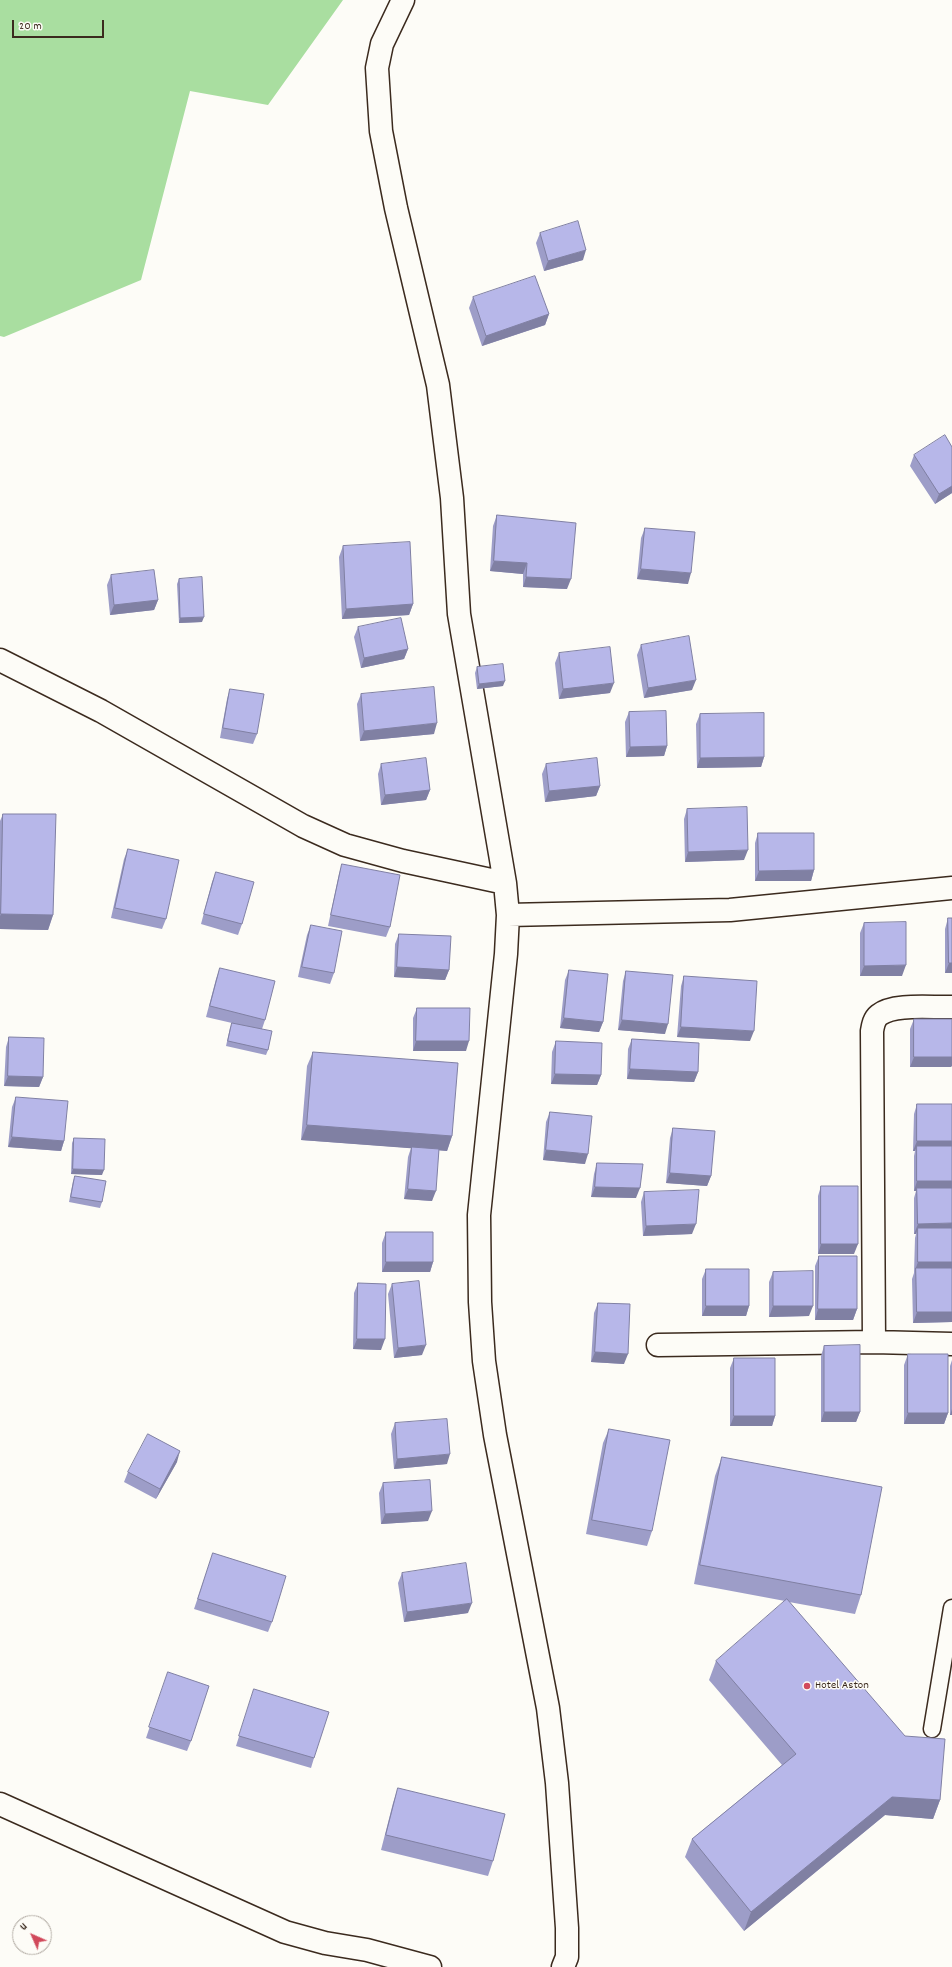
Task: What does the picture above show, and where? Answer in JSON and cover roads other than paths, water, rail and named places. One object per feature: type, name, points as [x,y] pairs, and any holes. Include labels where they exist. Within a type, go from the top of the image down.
[{"type":"street","points":[[403,0],[382,44],[378,68],[381,131],[396,208],[438,385],[452,498],[460,614],[505,883],[508,915],[506,954],[479,1215],[480,1302],[484,1361],[495,1435],[549,1716],[557,1783],[567,1928],[567,1957],[563,1967]]},
{"type":"street","points":[[0,660],[101,711],[303,826],[345,845],[403,861],[505,883]]},
{"type":"street","points":[[508,915],[730,910],[952,888]]},
{"type":"street","points":[[874,1342],[872,1047],[874,1023],[878,1015],[893,1008],[952,1008]]},
{"type":"street","points":[[658,1345],[874,1342],[952,1344]]},
{"type":"street","points":[[0,1804],[285,1932],[325,1943],[367,1950],[430,1967]]},
{"type":"lane","points":[[932,1729],[951,1616]]},
{"type":"place","name":"Hotel Aston","points":[[807,1686]]}]
